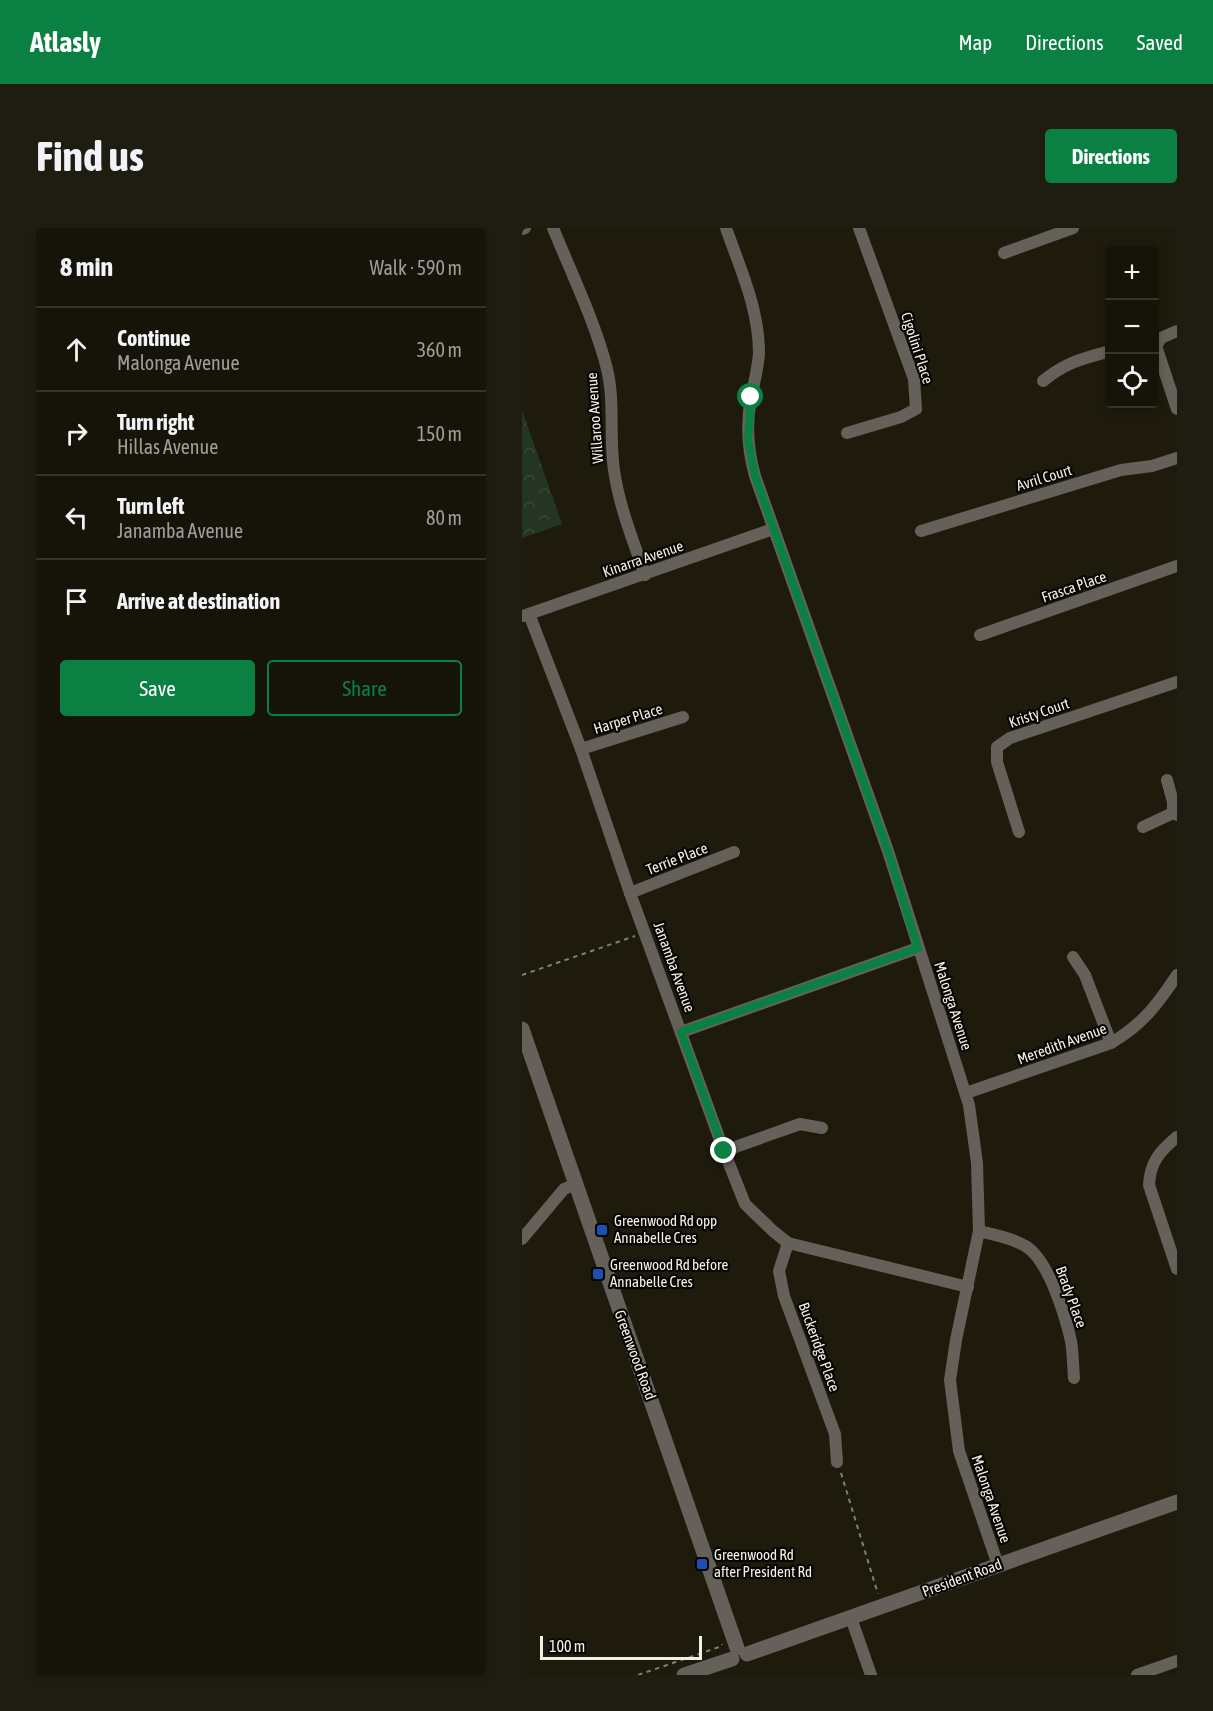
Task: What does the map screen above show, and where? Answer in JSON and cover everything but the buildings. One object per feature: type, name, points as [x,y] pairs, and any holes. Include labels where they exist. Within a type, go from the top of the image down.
[{"type":"street","name":"Willaroo Avenue","points":[[553,228],[600,344],[607,369],[611,387],[614,468],[623,513],[645,575]]},
{"type":"street","name":"Malonga Avenue","points":[[726,228],[753,305],[755,317],[759,353],[749,409],[749,447],[755,476],[888,851],[966,1093],[977,1164],[979,1231],[950,1380],[959,1451],[998,1565]]},
{"type":"street","name":"Cigolini Place","points":[[847,433],[902,417],[916,409],[914,379],[859,228]]},
{"type":"street","points":[[1004,254],[1073,228]]},
{"type":"street","points":[[1159,340],[1177,331]]},
{"type":"street","points":[[1043,381],[1070,362],[1105,352]]},
{"type":"street","points":[[1158,354],[1177,409]]},
{"type":"street","name":"Avril Court","points":[[921,531],[1120,470],[1152,466],[1177,458]]},
{"type":"street","name":"Kinarra Avenue","points":[[526,615],[773,529]]},
{"type":"street","name":"Frasca Place","points":[[980,636],[1177,566]]},
{"type":"street","name":"Janamba Avenue","points":[[526,615],[581,749],[630,893],[745,1204],[772,1231],[788,1243],[968,1287]]},
{"type":"street","name":"Kristy Court","points":[[1018,832],[997,762],[997,747],[1010,738],[1177,682]]},
{"type":"street","name":"Harper Place","points":[[581,749],[683,717]]},
{"type":"street","points":[[1143,827],[1175,814],[1167,780]]},
{"type":"street","name":"Terrie Place","points":[[630,893],[734,852]]},
{"type":"street","points":[[681,1032],[918,948]]},
{"type":"street","points":[[1073,957],[1085,975],[1111,1043]]},
{"type":"street","name":"Meredith Avenue","points":[[966,1093],[1111,1043],[1149,1014],[1177,975]]},
{"type":"street","name":"Greenwood Road","points":[[522,1029],[527,1062],[576,1184],[739,1653]]},
{"type":"street","points":[[724,1151],[800,1124],[822,1128]]},
{"type":"street","points":[[1177,1137],[1157,1156],[1149,1174],[1149,1185],[1177,1269]]},
{"type":"street","points":[[522,1239],[564,1189],[576,1184]]},
{"type":"street","name":"Brady Place","points":[[979,1231],[1013,1239],[1028,1247],[1039,1257],[1049,1275],[1071,1342],[1074,1378]]},
{"type":"street","name":"Buckeridge Place","points":[[788,1243],[779,1271],[784,1296],[835,1434],[837,1462]]},
{"type":"street","name":"President Road","points":[[684,1675],[739,1653],[850,1618],[1177,1502]]},
{"type":"street","points":[[850,1618],[871,1675]]},
{"type":"street","points":[[1137,1675],[1177,1660]]},
{"type":"path","points":[[522,975],[645,932]]},
{"type":"path","points":[[837,1462],[883,1606]]},
{"type":"path","points":[[638,1675],[722,1646],[723,1639]]},
{"type":"green space","points":[[522,410],[562,524],[522,538]]},
{"type":"place","name":"Greenwood Rd opp Annabelle Cres","points":[[602,1230]]},
{"type":"place","name":"Greenwood Rd before Annabelle Cres","points":[[598,1274]]},
{"type":"place","name":"Greenwood Rd after President Rd","points":[[702,1564]]},
{"type":"route","points":[[724,1151],[681,1032],[918,948],[888,851],[755,476],[748,440],[751,397]]}]
